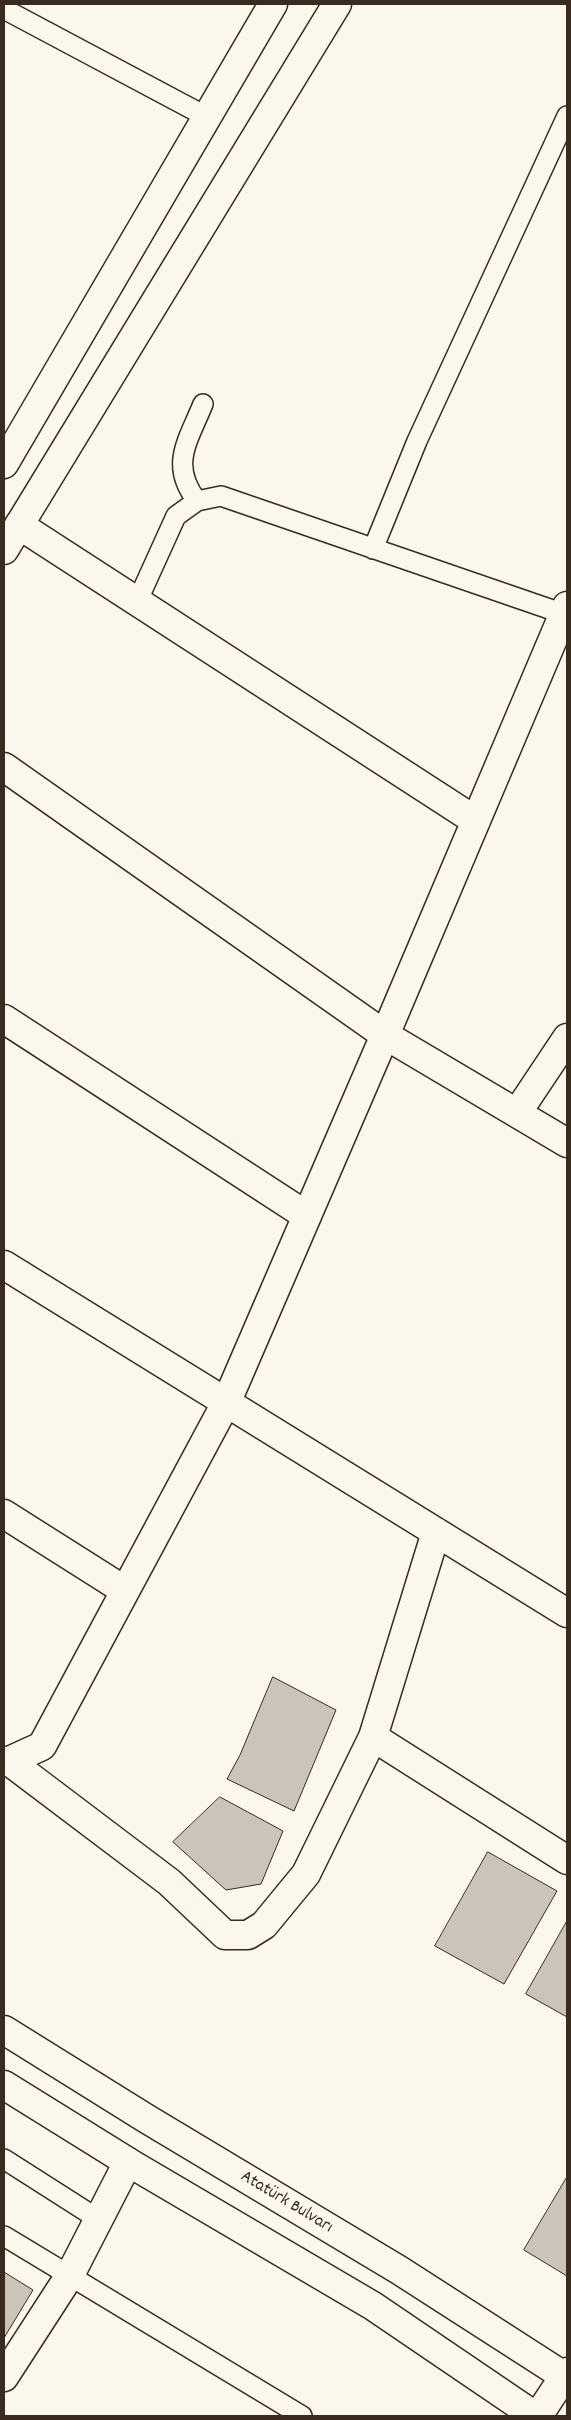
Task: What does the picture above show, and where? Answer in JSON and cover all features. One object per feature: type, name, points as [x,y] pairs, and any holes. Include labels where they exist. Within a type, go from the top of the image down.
[{"type":"street","points":[[4,464],[273,4]]},
{"type":"street","points":[[4,550],[337,4]]},
{"type":"street","points":[[19,525],[476,821]]},
{"type":"street","points":[[6,1761],[42,1746],[227,1401],[565,610]]},
{"type":"street","points":[[4,767],[385,1035],[567,1143]]},
{"type":"street","points":[[4,1019],[307,1216]]},
{"type":"street","points":[[517,1113],[567,1038]]},
{"type":"street","points":[[4,1265],[227,1401],[567,1613]]},
{"type":"street","points":[[4,1514],[124,1590]]},
{"type":"street","points":[[6,1761],[169,1882],[225,1935],[248,1935],[264,1925],[306,1874],[373,1737],[436,1532]]},
{"type":"street","points":[[373,1737],[567,1860]]},
{"type":"street","name":"Atatürk Bulvarı","points":[[4,2030],[146,2119],[399,2270],[566,2376]]},
{"type":"street","points":[[4,2085],[128,2162],[373,2306],[536,2416],[566,2376]]},
{"type":"street","points":[[4,2377],[70,2275],[128,2162]]},
{"type":"lane","points":[[4,9],[207,116]]},
{"type":"lane","points":[[373,549],[418,440],[567,116]]},
{"type":"lane","points":[[196,501],[186,484],[181,461],[202,404]]},
{"type":"lane","points":[[137,602],[176,516],[196,501],[221,496],[373,549],[565,610]]},
{"type":"lane","points":[[4,2159],[98,2219]]},
{"type":"lane","points":[[4,2236],[302,2416]]},
{"type":"building","points":[[273,1677],[336,1710],[294,1811],[227,1779],[240,1755]]},
{"type":"building","points":[[220,1797],[283,1831],[261,1884],[226,1890],[173,1842]]},
{"type":"building","points":[[488,1852],[557,1891],[504,1984],[435,1946]]},
{"type":"building","points":[[567,1921],[567,2017],[526,1994]]},
{"type":"building","points":[[567,2177],[567,2276],[524,2250]]},
{"type":"building","points":[[4,2272],[33,2290],[4,2338]]}]
